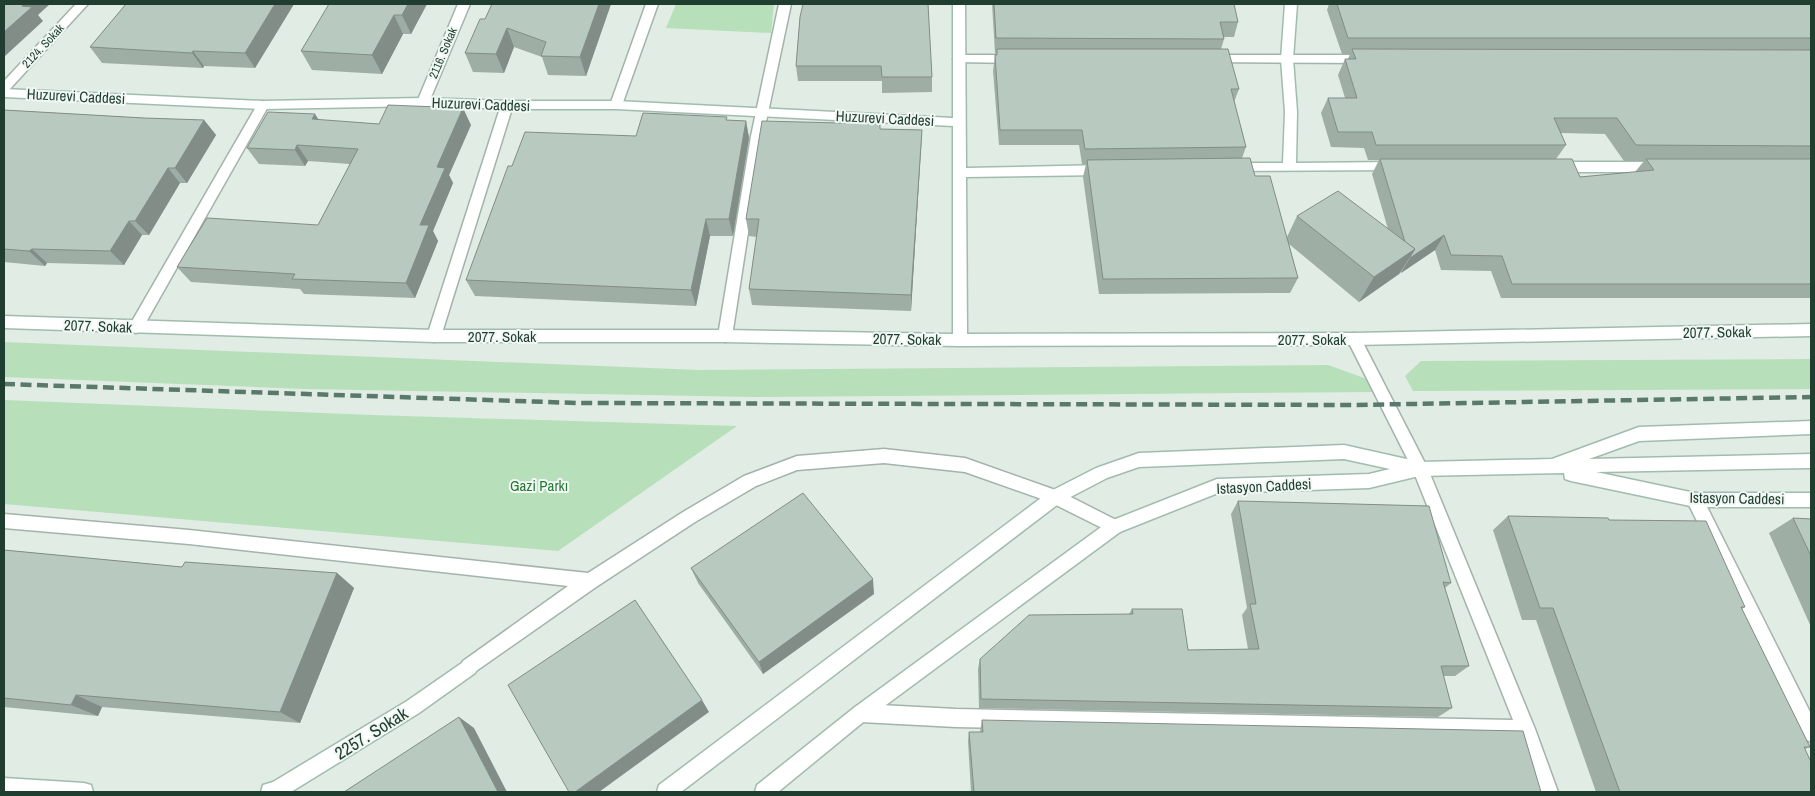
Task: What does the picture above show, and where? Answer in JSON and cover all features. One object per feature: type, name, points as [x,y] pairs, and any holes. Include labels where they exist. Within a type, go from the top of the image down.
[{"type":"street","name":"2124. Sokak","points":[[4,88],[82,4]]},
{"type":"street","name":"2116. Sokak","points":[[423,102],[464,4]]},
{"type":"street","points":[[616,105],[652,4]]},
{"type":"street","points":[[725,336],[757,136],[785,4]]},
{"type":"street","points":[[959,4],[960,340]]},
{"type":"street","points":[[1289,167],[1291,112],[1287,59],[1291,4]]},
{"type":"street","points":[[959,59],[1028,59]]},
{"type":"street","points":[[1197,59],[1376,59]]},
{"type":"street","name":"Huzurevi Caddesi","points":[[4,93],[263,105],[423,102],[507,105],[616,105],[958,122]]},
{"type":"street","points":[[136,327],[263,105]]},
{"type":"street","points":[[434,336],[507,105]]},
{"type":"street","points":[[1221,168],[1407,167]]},
{"type":"street","points":[[1545,167],[1673,167]]},
{"type":"street","points":[[959,173],[1114,170]]},
{"type":"street","name":"2077. Sokak","points":[[4,322],[434,336],[725,336],[960,340],[1354,339],[1811,330]]},
{"type":"street","points":[[1354,339],[1420,469],[1526,729],[1549,792]]},
{"type":"street","points":[[1545,468],[1639,434],[1811,427]]},
{"type":"street","points":[[666,792],[1055,497],[1102,473],[1139,460],[1344,452],[1420,469],[1545,468],[1811,461]]},
{"type":"street","name":"2257. Sokak","points":[[270,792],[277,790],[413,707],[590,581],[689,516],[750,481],[797,463],[884,456],[964,464],[1055,497],[1114,527]]},
{"type":"street","name":"Istasyon Caddesi","points":[[1545,468],[1695,500],[1811,500]]},
{"type":"street","name":"Istasyon Caddesi","points":[[764,792],[861,713],[1114,527],[1217,486],[1369,481],[1420,469]]},
{"type":"street","points":[[1695,500],[1811,733]]},
{"type":"street","points":[[4,521],[189,537],[590,581]]},
{"type":"street","points":[[861,713],[956,718],[1526,729]]},
{"type":"street","points":[[4,787],[84,792]]},
{"type":"green space","points":[[676,4],[774,4],[771,33],[666,28]]},
{"type":"green space","points":[[4,342],[699,370],[1328,365],[1375,382],[1378,392],[754,397],[305,389],[4,377]]},
{"type":"green space","points":[[1811,359],[1811,389],[1413,391],[1405,376],[1421,361]]},
{"type":"green space","name":"Gazi Parkı","points":[[4,400],[372,415],[737,426],[558,551],[4,504]]},
{"type":"building","points":[[4,4],[23,4],[22,6],[32,7],[4,32]]},
{"type":"building","points":[[126,4],[275,4],[245,53],[193,51],[192,53],[90,47]]},
{"type":"building","points":[[329,4],[408,4],[402,15],[394,15],[372,55],[301,51]]},
{"type":"building","points":[[492,4],[599,4],[580,57],[541,56],[546,42],[507,28],[496,54],[465,53],[480,19],[485,19]]},
{"type":"building","points":[[803,4],[928,4],[932,77],[882,77],[881,66],[796,66],[800,17]]},
{"type":"building","points":[[994,4],[1234,4],[1238,22],[1220,22],[1224,39],[996,38]]},
{"type":"building","points":[[1337,4],[1811,4],[1811,38],[1348,38]]},
{"type":"building","points":[[997,49],[1228,49],[1239,89],[1231,89],[1246,147],[1085,149],[1082,130],[1000,130],[995,55],[997,55]]},
{"type":"building","points":[[1352,49],[1811,50],[1811,146],[1636,145],[1617,118],[1554,118],[1566,145],[1376,145],[1372,132],[1338,132],[1328,98],[1357,98],[1345,59],[1356,59]]},
{"type":"building","points":[[388,105],[463,108],[437,167],[445,168],[420,225],[429,225],[406,283],[292,279],[295,274],[177,267],[207,218],[318,225],[358,149],[297,145],[295,150],[247,148],[268,112],[315,114],[312,119],[379,124]]},
{"type":"building","points":[[4,110],[204,120],[175,168],[168,168],[135,221],[129,221],[110,251],[32,249],[29,251],[4,249]]},
{"type":"building","points":[[643,113],[727,117],[726,120],[746,121],[729,219],[706,219],[691,290],[466,280],[508,166],[512,166],[525,132],[636,136]]},
{"type":"building","points":[[762,121],[880,124],[880,129],[922,130],[911,295],[749,289],[759,219],[746,219]]},
{"type":"building","points":[[1250,158],[1255,176],[1270,176],[1298,278],[1103,279],[1087,160]]},
{"type":"building","points":[[1380,159],[1572,159],[1580,177],[1654,170],[1646,159],[1811,159],[1811,284],[1512,284],[1502,256],[1451,255],[1444,235],[1410,258],[1415,249],[1405,242]]},
{"type":"building","points":[[1338,191],[1415,249],[1374,277],[1297,216]]},
{"type":"building","points":[[803,493],[873,579],[759,662],[691,568]]},
{"type":"building","points":[[1238,501],[1429,506],[1451,583],[1443,582],[1469,666],[1441,666],[1452,708],[981,699],[980,659],[1029,615],[1133,614],[1132,609],[1182,609],[1188,650],[1259,649],[1250,604],[1256,604]]},
{"type":"building","points":[[1508,516],[1706,521],[1745,607],[1741,607],[1810,747],[1804,747],[1811,762],[1811,792],[1620,792],[1553,608],[1540,608]]},
{"type":"building","points":[[1793,518],[1811,519],[1811,556]]},
{"type":"building","points":[[4,550],[182,567],[185,562],[337,573],[280,712],[76,695],[71,705],[4,698]]},
{"type":"building","points":[[635,600],[702,700],[575,792],[569,792],[508,685]]},
{"type":"building","points":[[459,717],[498,792],[344,792]]},
{"type":"building","points":[[982,720],[1523,731],[1541,792],[974,792],[969,732],[983,732]]},
{"type":"railway","points":[[4,384],[578,403],[1353,405],[1811,397]]}]
